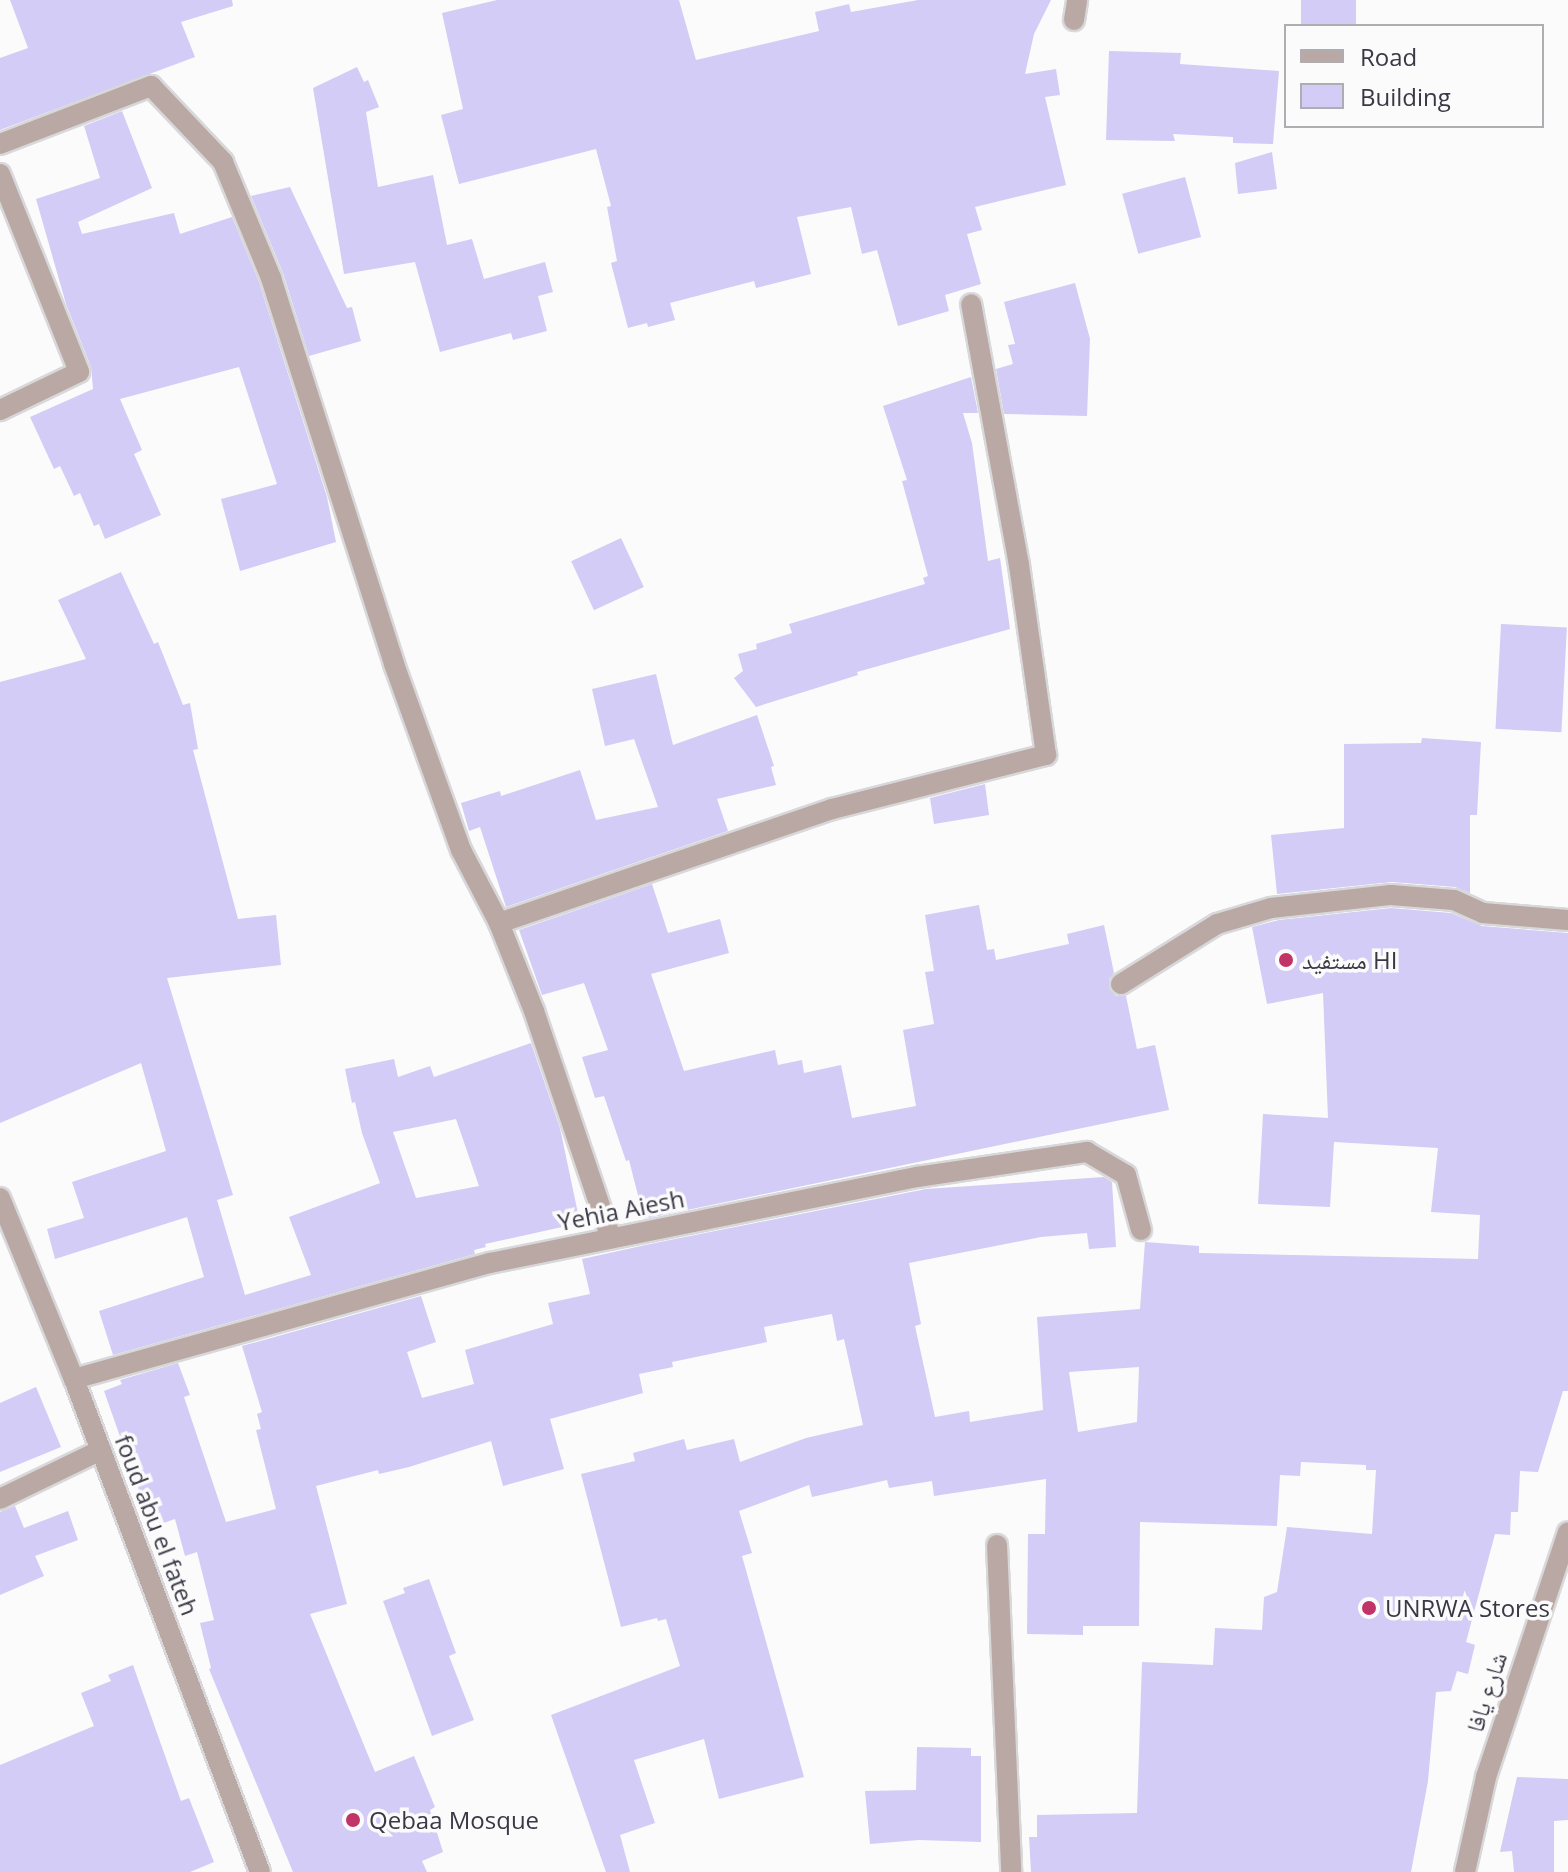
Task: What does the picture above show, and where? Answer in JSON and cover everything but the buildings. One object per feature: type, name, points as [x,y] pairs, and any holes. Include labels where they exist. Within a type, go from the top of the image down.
[{"type":"street","points":[[0,144],[151,86],[223,162],[271,278],[394,664],[450,821],[461,850],[499,923],[534,1011],[611,1238]]},
{"type":"street","points":[[0,174],[79,372],[0,410]]},
{"type":"street","points":[[499,923],[832,809],[1046,755],[1019,565],[971,304]]},
{"type":"street","points":[[1121,984],[1217,924],[1271,908],[1391,895],[1454,900],[1483,913],[1568,920]]},
{"type":"street","name":"Yehia Aiesh","points":[[74,1379],[490,1263],[917,1177],[1087,1152],[1126,1175],[1141,1230]]},
{"type":"street","name":"foud abu el fateh","points":[[0,1198],[74,1379],[260,1872]]},
{"type":"street","points":[[0,1499],[101,1450]]},
{"type":"street","name":"شارع يافا","points":[[1465,1872],[1486,1777],[1568,1532]]},
{"type":"street","points":[[997,1545],[1011,1872]]},
{"type":"place","name":"مستفيد HI","points":[[1286,960]]},
{"type":"place","name":"UNRWA Stores","points":[[1369,1608]]},
{"type":"place","name":"Qebaa Mosque","points":[[353,1820]]}]
